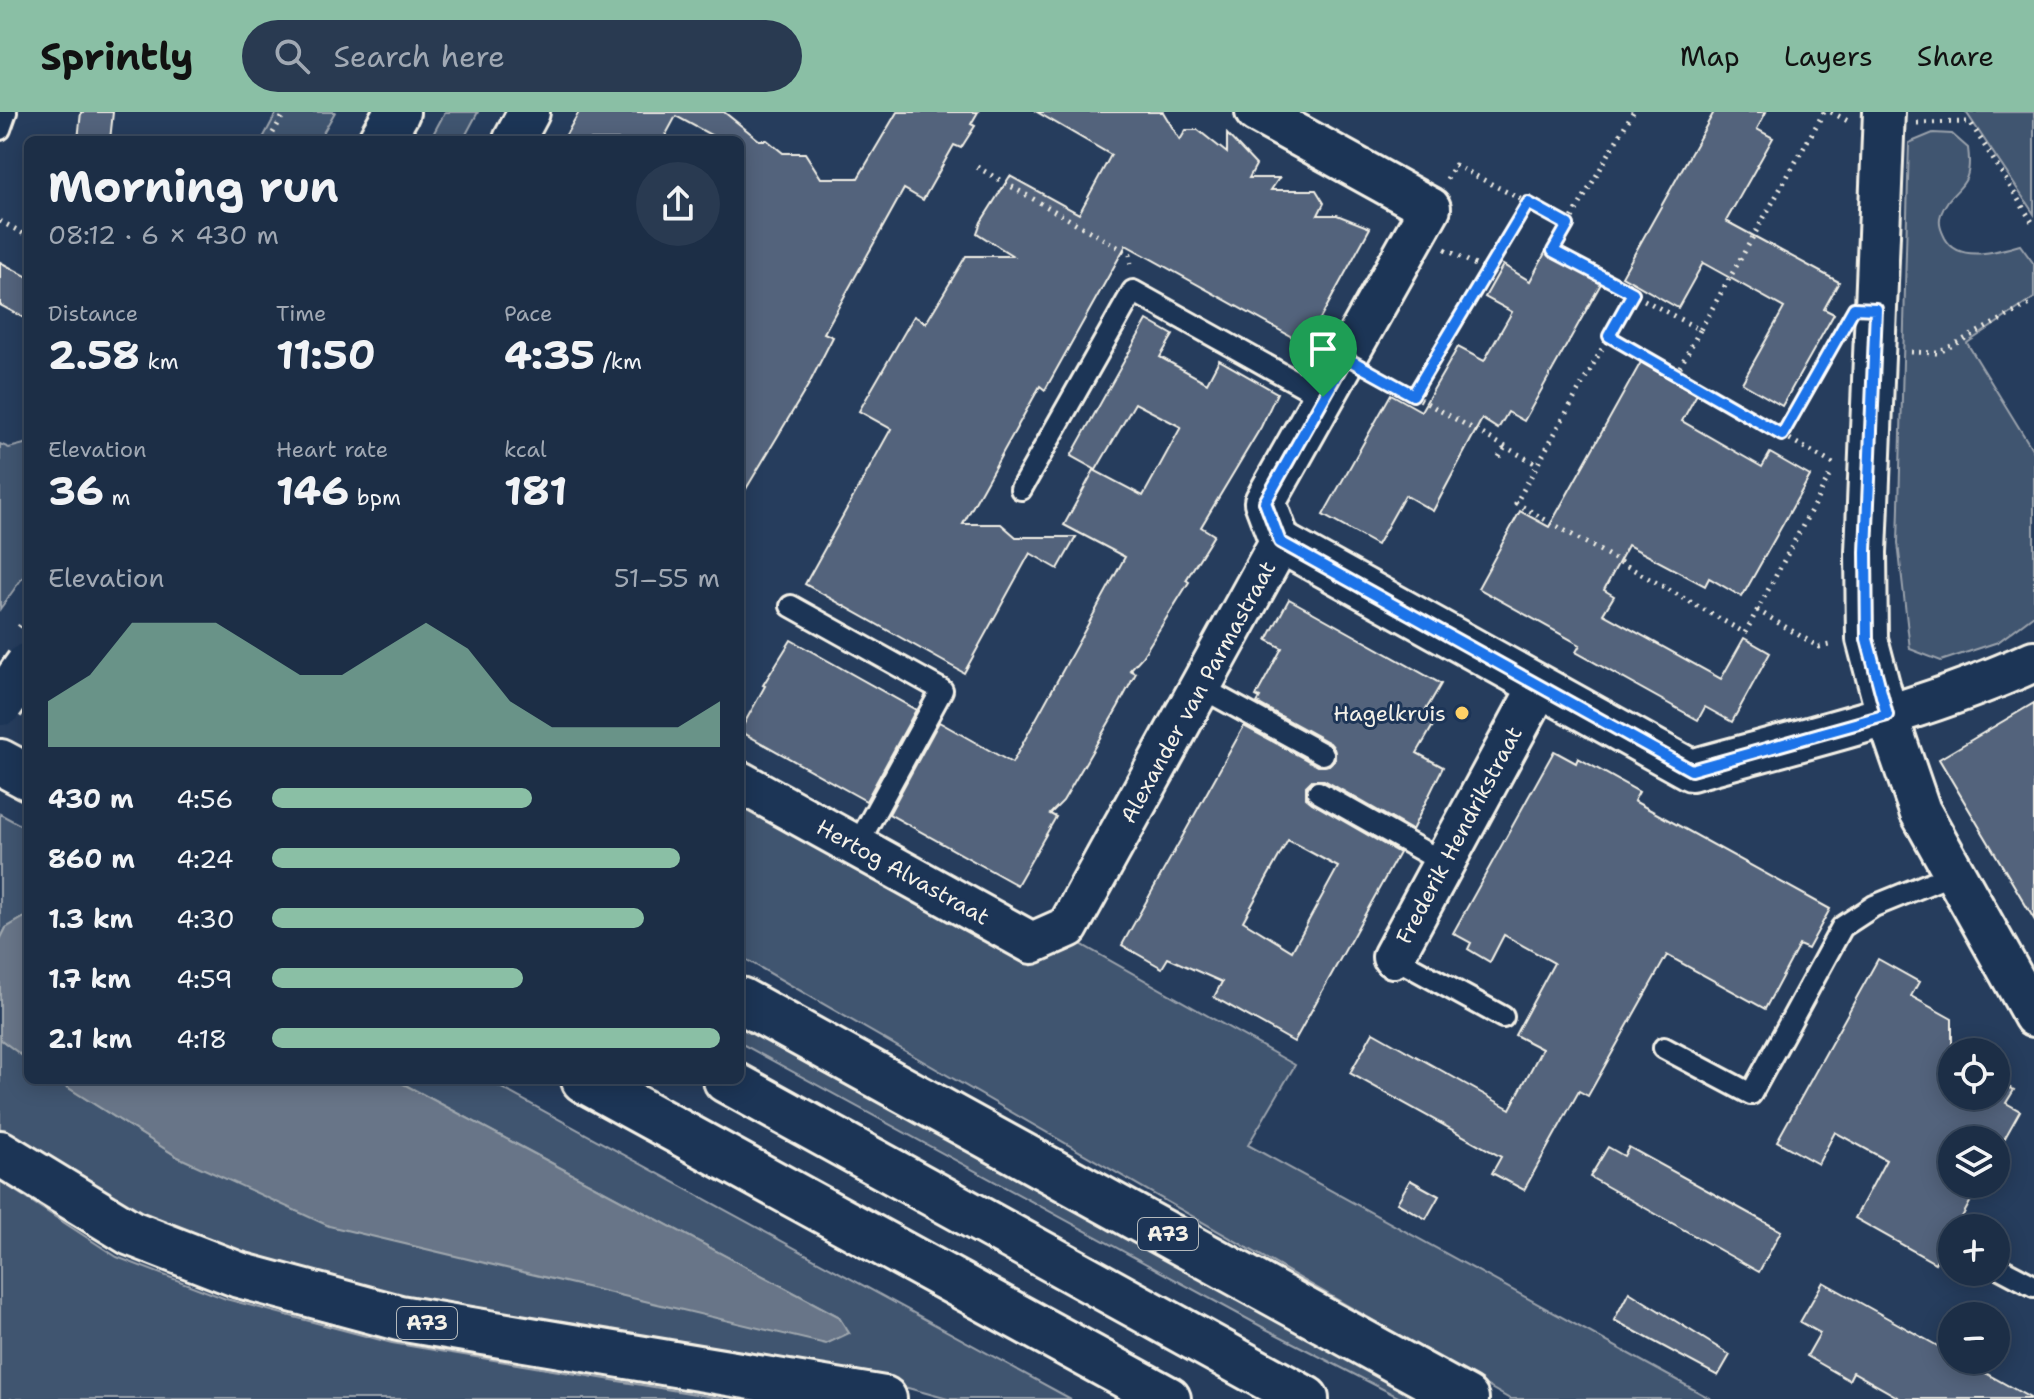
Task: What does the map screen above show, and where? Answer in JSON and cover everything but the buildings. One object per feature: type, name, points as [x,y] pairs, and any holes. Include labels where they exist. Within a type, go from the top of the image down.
[{"type":"main road","points":[[383,136],[397,112]]},
{"type":"main road","points":[[0,704],[24,671]]},
{"type":"main road","points":[[0,681],[24,694]]},
{"type":"main road","points":[[0,762],[24,775]]},
{"type":"main road","name":"A73","points":[[744,1002],[1466,1399]]},
{"type":"main road","points":[[591,1084],[1168,1399]]},
{"type":"main road","points":[[733,1084],[1306,1399]]},
{"type":"main road","name":"A73","points":[[0,1153],[131,1233],[239,1275],[399,1318],[884,1399]]},
{"type":"street","points":[[516,136],[529,112]]},
{"type":"street","points":[[1256,112],[1430,208]]},
{"type":"street","points":[[1884,118],[1874,351],[1853,466],[1866,552],[1867,639],[1887,715],[1920,811],[2034,1016]]},
{"type":"street","name":"Alexander van Parmastraat","points":[[1068,927],[1280,542],[1265,502],[1430,208]]},
{"type":"street","points":[[1280,542],[1691,770],[1887,715],[1988,682],[2034,661]]},
{"type":"street","name":"Frederik Hendrikstraat","points":[[1393,957],[1539,687]]},
{"type":"street","name":"Hertog Alvastraat","points":[[744,784],[1032,943],[1068,927]]},
{"type":"lane","points":[[0,129],[6,112]]},
{"type":"lane","points":[[1021,489],[1133,291],[1323,397]]},
{"type":"lane","points":[[791,606],[942,690],[856,847]]},
{"type":"lane","points":[[1200,687],[1323,754]]},
{"type":"lane","points":[[1318,792],[1444,863]]},
{"type":"lane","points":[[1664,1048],[1751,1094],[1842,927],[1874,906],[1955,873]]},
{"type":"lane","name":"Frederik Hendrikstraat","points":[[1393,957],[1503,1017]]},
{"type":"lane","points":[[2010,1273],[2034,1286]]},
{"type":"path","points":[[271,136],[285,112]]},
{"type":"path","points":[[1633,112],[1553,251],[1700,330]]},
{"type":"path","points":[[1676,374],[1824,112]]},
{"type":"path","points":[[1964,112],[2034,225]]},
{"type":"path","points":[[1884,118],[1970,122]]},
{"type":"path","points":[[1430,208],[1455,165],[1568,225]]},
{"type":"path","points":[[977,167],[1130,254],[1133,291]]},
{"type":"path","points":[[1413,395],[1528,203]]},
{"type":"path","points":[[0,221],[24,234]]},
{"type":"path","points":[[1609,336],[1782,435],[1853,466],[1757,610],[1745,633],[1516,503],[1538,465],[1609,336],[1633,293]]},
{"type":"path","points":[[1874,351],[1938,353],[2034,302]]},
{"type":"path","points":[[1782,435],[1854,308],[1876,309]]},
{"type":"path","points":[[1346,358],[1538,465]]},
{"type":"path","points":[[1499,457],[1505,447]]},
{"type":"path","points":[[1757,610],[1819,647],[1867,639]]},
{"type":"shaded area","points":[[277,112],[335,112],[321,136],[264,136]]},
{"type":"shaded area","points":[[445,112],[478,112],[465,136],[432,136]]},
{"type":"shaded area","points":[[1966,112],[2034,112],[2034,214]]},
{"type":"shaded area","points":[[1933,133],[1952,134],[1968,148],[1965,181],[1946,204],[1940,217],[1940,226],[1951,246],[1960,251],[1980,254],[2020,245],[2034,264],[2034,298],[1967,343],[2034,452],[2034,615],[1998,642],[1941,661],[1910,649],[1898,543],[1909,143]]},
{"type":"shaded area","points":[[0,444],[9,448],[24,444],[24,576],[0,609]]},
{"type":"shaded area","points":[[744,806],[1030,958],[1058,954],[1077,942],[1295,1065],[1248,1145],[1711,1399],[1510,1399],[744,958]]},
{"type":"shaded area","points":[[0,814],[24,827],[24,917],[6,928],[0,940]]},
{"type":"shaded area","points":[[24,917],[24,1057],[0,1039],[0,940],[6,928]]},
{"type":"shaded area","points":[[744,1025],[1418,1399],[1402,1399],[1266,1329],[744,1045]]},
{"type":"shaded area","points":[[0,1039],[24,1057],[24,1084],[62,1084],[178,1157],[849,1333],[838,1316],[403,1084],[494,1084],[1071,1399],[948,1399],[897,1385],[401,1300],[247,1259],[139,1215],[0,1128]]},
{"type":"shaded area","points":[[62,1084],[403,1084],[838,1316],[849,1333],[826,1344],[329,1226],[178,1157]]},
{"type":"shaded area","points":[[0,1181],[117,1257],[226,1299],[392,1343],[725,1399],[0,1399]]},
{"type":"place","name":"Hagelkruis","points":[[1462,713]]},
{"type":"route","points":[[1528,203],[1568,225],[1553,251],[1633,293],[1609,336],[1782,435],[1854,308],[1876,309],[1866,552],[1867,639],[1887,715],[1691,770],[1280,542],[1265,502],[1323,397],[1346,358],[1413,395],[1528,203]]}]
